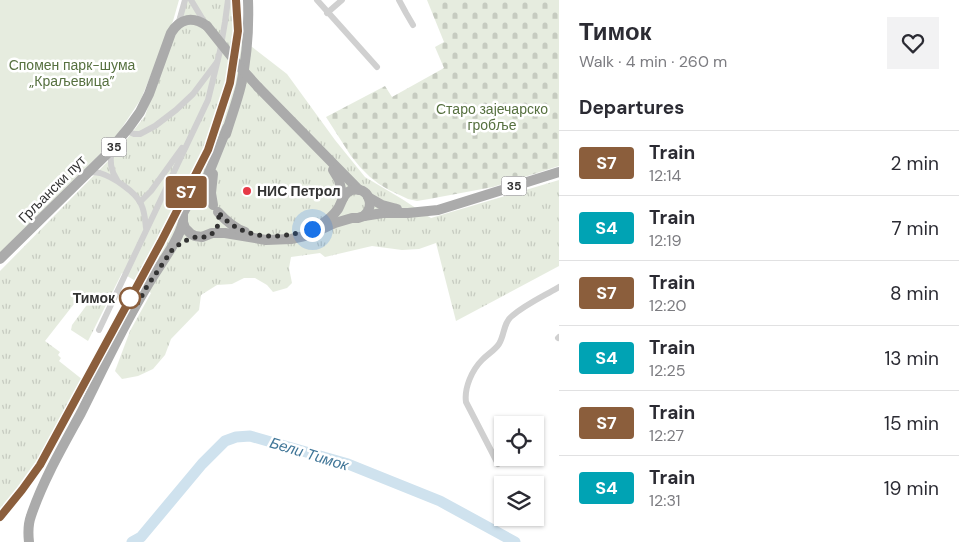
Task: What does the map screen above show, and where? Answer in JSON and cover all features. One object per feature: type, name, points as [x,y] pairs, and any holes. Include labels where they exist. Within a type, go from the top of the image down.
[{"type":"main road","points":[[146,288],[175,247],[180,243],[212,233],[218,225],[219,220],[211,193],[212,180],[236,103],[244,67],[248,27],[248,0]]},
{"type":"main road","points":[[178,25],[184,21],[191,20],[199,21],[207,26]]},
{"type":"main road","name":"Грљански пут","points":[[0,259],[114,147],[140,112],[147,99],[171,33],[178,25]]},
{"type":"main road","name":"35","points":[[207,26],[238,66],[321,153],[368,197],[389,208],[400,210],[427,208],[470,200]]},
{"type":"main road","points":[[194,202],[204,185],[228,128]]},
{"type":"main road","name":"35","points":[[321,153],[339,180],[344,212],[352,218],[383,213],[438,210],[559,172]]},
{"type":"main road","points":[[29,542],[29,526],[37,501],[52,468],[129,318],[179,235],[184,210],[188,205],[205,200],[228,223],[240,230],[255,234],[282,236],[303,232],[320,225],[330,218],[350,191],[359,190]]},
{"type":"main road","points":[[364,216],[368,213],[370,207],[368,197]]},
{"type":"main road","points":[[212,233],[232,233],[266,240],[291,239],[352,218]]},
{"type":"main road","points":[[183,222],[185,228],[197,237]]},
{"type":"street","points":[[178,25],[185,0]]},
{"type":"street","points":[[191,0],[207,26]]},
{"type":"street","points":[[99,330],[208,100],[219,59],[228,0]]},
{"type":"street","points":[[316,0],[377,67]]},
{"type":"street","points":[[327,13],[342,0]]},
{"type":"street","points":[[399,0],[413,25]]},
{"type":"street","points":[[126,131],[140,134],[155,126],[176,110],[197,90],[219,59]]},
{"type":"street","points":[[140,202],[151,191],[193,132]]},
{"type":"street","points":[[114,147],[110,158],[114,174],[120,183],[140,202],[146,230]]},
{"type":"street","points":[[88,172],[101,174],[120,183]]},
{"type":"street","points":[[494,456],[466,402],[466,391],[473,373],[499,343],[506,322],[523,308],[559,288]]},
{"type":"green space","name":"Спомен парк-шума „Краљевица”","points":[[0,0],[179,0],[173,21],[141,99],[113,141],[0,253]]},
{"type":"green space","points":[[183,0],[240,0],[243,40],[287,74],[335,140],[365,177],[431,218],[559,180],[559,266],[456,321],[436,243],[419,249],[402,250],[372,246],[325,257],[320,253],[291,257],[289,268],[292,283],[287,288],[273,292],[267,285],[255,278],[244,278],[232,284],[217,285],[201,295],[199,310],[171,339],[165,355],[153,369],[138,376],[122,379],[115,371],[130,331],[151,293],[122,273],[88,341],[71,330],[72,325],[89,302],[81,295],[45,341],[60,352],[58,355],[61,358],[59,361],[83,380],[36,466],[25,483],[0,513],[0,271],[115,154],[145,116]]},
{"type":"green space","name":"Старо зајечарско гробље","points":[[427,0],[559,0],[559,166],[493,187],[417,201],[408,199],[379,184],[351,156],[326,117],[385,86],[392,97],[444,68],[435,47],[444,42]]},
{"type":"waterway","name":"Бели Тимок","points":[[132,542],[141,537],[202,464],[225,441],[236,437],[250,436],[348,464],[440,501],[515,542]]},
{"type":"railway","points":[[0,517],[40,465],[161,242],[208,150],[230,83],[238,31],[236,0]]},
{"type":"train","name":"S7","points":[[0,517],[40,465],[161,242],[208,150],[230,83],[238,31],[236,0]]},
{"type":"place","name":"НИС Петрол","points":[[247,191]]},
{"type":"place","name":"Тимок","points":[[130,298]]},
{"type":"route","points":[[130,298],[138,303],[172,250],[180,243],[197,237],[208,236],[213,232],[219,223],[218,212],[234,227],[248,233],[282,236],[312,229]]}]
